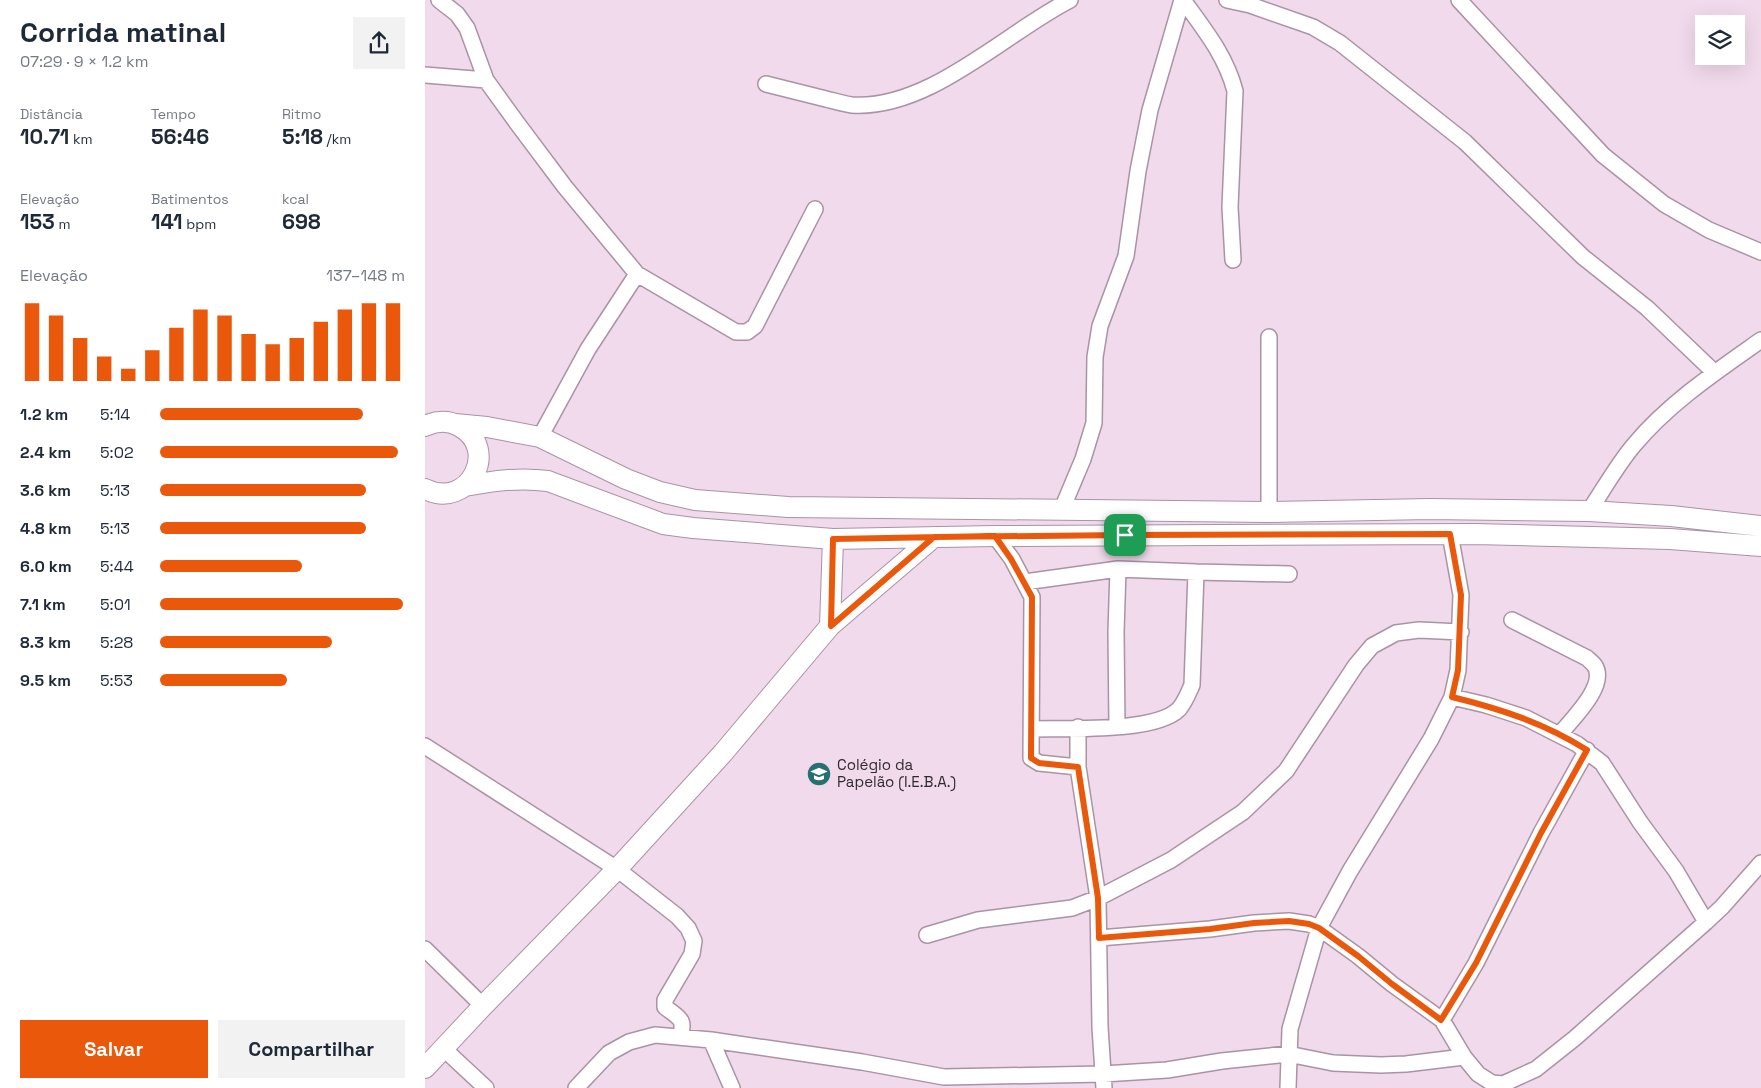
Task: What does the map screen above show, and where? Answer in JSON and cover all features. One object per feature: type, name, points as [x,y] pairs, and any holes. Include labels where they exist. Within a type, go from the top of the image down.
[{"type":"street","points":[[439,0],[457,14],[467,28],[487,80],[565,186],[637,274],[736,332],[747,332],[755,326],[815,208]]},
{"type":"street","points":[[767,84],[852,105],[882,103],[911,94],[954,74],[978,60],[1007,38],[1070,0]]},
{"type":"street","points":[[1183,0],[1219,52],[1231,73],[1235,91],[1231,208],[1233,260]]},
{"type":"street","points":[[1062,509],[1083,459],[1094,423],[1095,358],[1100,326],[1126,256],[1138,171],[1150,110],[1183,0]]},
{"type":"street","points":[[1227,0],[1250,5],[1313,27],[1340,43],[1465,142],[1583,257],[1647,308],[1714,372]]},
{"type":"street","points":[[1459,0],[1603,155],[1664,204],[1709,230],[1761,252]]},
{"type":"street","points":[[425,74],[487,80]]},
{"type":"street","points":[[540,437],[588,349],[637,274]]},
{"type":"street","points":[[1269,337],[1269,512]]},
{"type":"street","points":[[1589,512],[1635,444],[1654,423],[1714,372],[1761,340]]},
{"type":"street","points":[[425,426],[440,422],[487,427],[540,437],[626,479],[660,492],[695,500],[788,507],[1269,512],[1429,509],[1589,512],[1671,516],[1761,526]]},
{"type":"street","points":[[455,424],[471,435],[478,452],[479,462],[476,471],[465,486]]},
{"type":"street","points":[[425,489],[443,494],[454,492],[465,486],[505,479],[530,478],[548,481],[663,524],[833,539],[995,536],[1450,534],[1670,539],[1761,546]]},
{"type":"street","points":[[1288,1088],[1290,1029],[1319,928],[1350,871],[1431,739],[1452,697],[1458,670],[1461,595],[1450,534]]},
{"type":"street","points":[[995,536],[1025,582],[1032,597],[1031,758],[1035,762],[1078,767]]},
{"type":"street","points":[[425,1068],[617,869],[723,753],[831,626],[934,537]]},
{"type":"street","points":[[831,626],[833,539]]},
{"type":"street","points":[[1025,582],[1118,569],[1289,574]]},
{"type":"street","points":[[1117,727],[1116,632],[1118,569]]},
{"type":"street","points":[[1032,729],[1117,727],[1153,721],[1178,710],[1186,699],[1192,685],[1196,572]]},
{"type":"street","points":[[1512,620],[1587,658],[1595,666],[1598,676],[1596,688],[1560,734]]},
{"type":"street","points":[[927,935],[978,920],[1071,908],[1098,898],[1171,860],[1243,812],[1286,771],[1355,665],[1372,646],[1396,633],[1419,630],[1461,632]]},
{"type":"street","points":[[1452,697],[1486,705],[1526,718],[1560,734],[1587,750],[1602,763],[1640,822],[1676,871],[1706,922]]},
{"type":"street","points":[[1078,727],[1078,767],[1098,898],[1100,1027],[1103,1081]]},
{"type":"street","points":[[425,746],[617,869],[677,916],[688,928],[694,941],[693,954],[665,1000],[665,1007],[682,1021],[684,1026],[680,1037]]},
{"type":"street","points":[[1441,1020],[1476,963],[1541,833],[1587,750]]},
{"type":"street","points":[[1099,938],[1159,934],[1254,923],[1289,921],[1309,924],[1319,928],[1358,956],[1441,1020],[1464,1057],[1478,1074],[1492,1083],[1503,1084],[1536,1069],[1575,1038],[1722,907],[1761,863]]},
{"type":"street","points":[[425,949],[483,1006]]},
{"type":"street","points":[[576,1088],[609,1054],[629,1042],[655,1035],[711,1040],[862,1062],[945,1082],[1103,1081],[1222,1061],[1288,1054],[1333,1063],[1381,1065],[1464,1057]]},
{"type":"street","points":[[711,1040],[732,1088]]},
{"type":"street","points":[[444,1049],[485,1088]]},
{"type":"place","name":"Colégio da Papelão (I.E.B.A.)","points":[[819,774]]},
{"type":"route","points":[[1125,535],[995,536],[934,537],[831,626],[833,539],[995,536],[1025,582],[1032,597],[1031,758],[1039,763],[1078,767],[1098,898],[1099,938],[1150,935],[1254,923],[1289,921],[1309,924],[1319,928],[1358,956],[1441,1020],[1476,963],[1541,833],[1587,750],[1560,734],[1526,718],[1486,705],[1452,697],[1458,670],[1461,595],[1450,534],[1125,535]]}]
